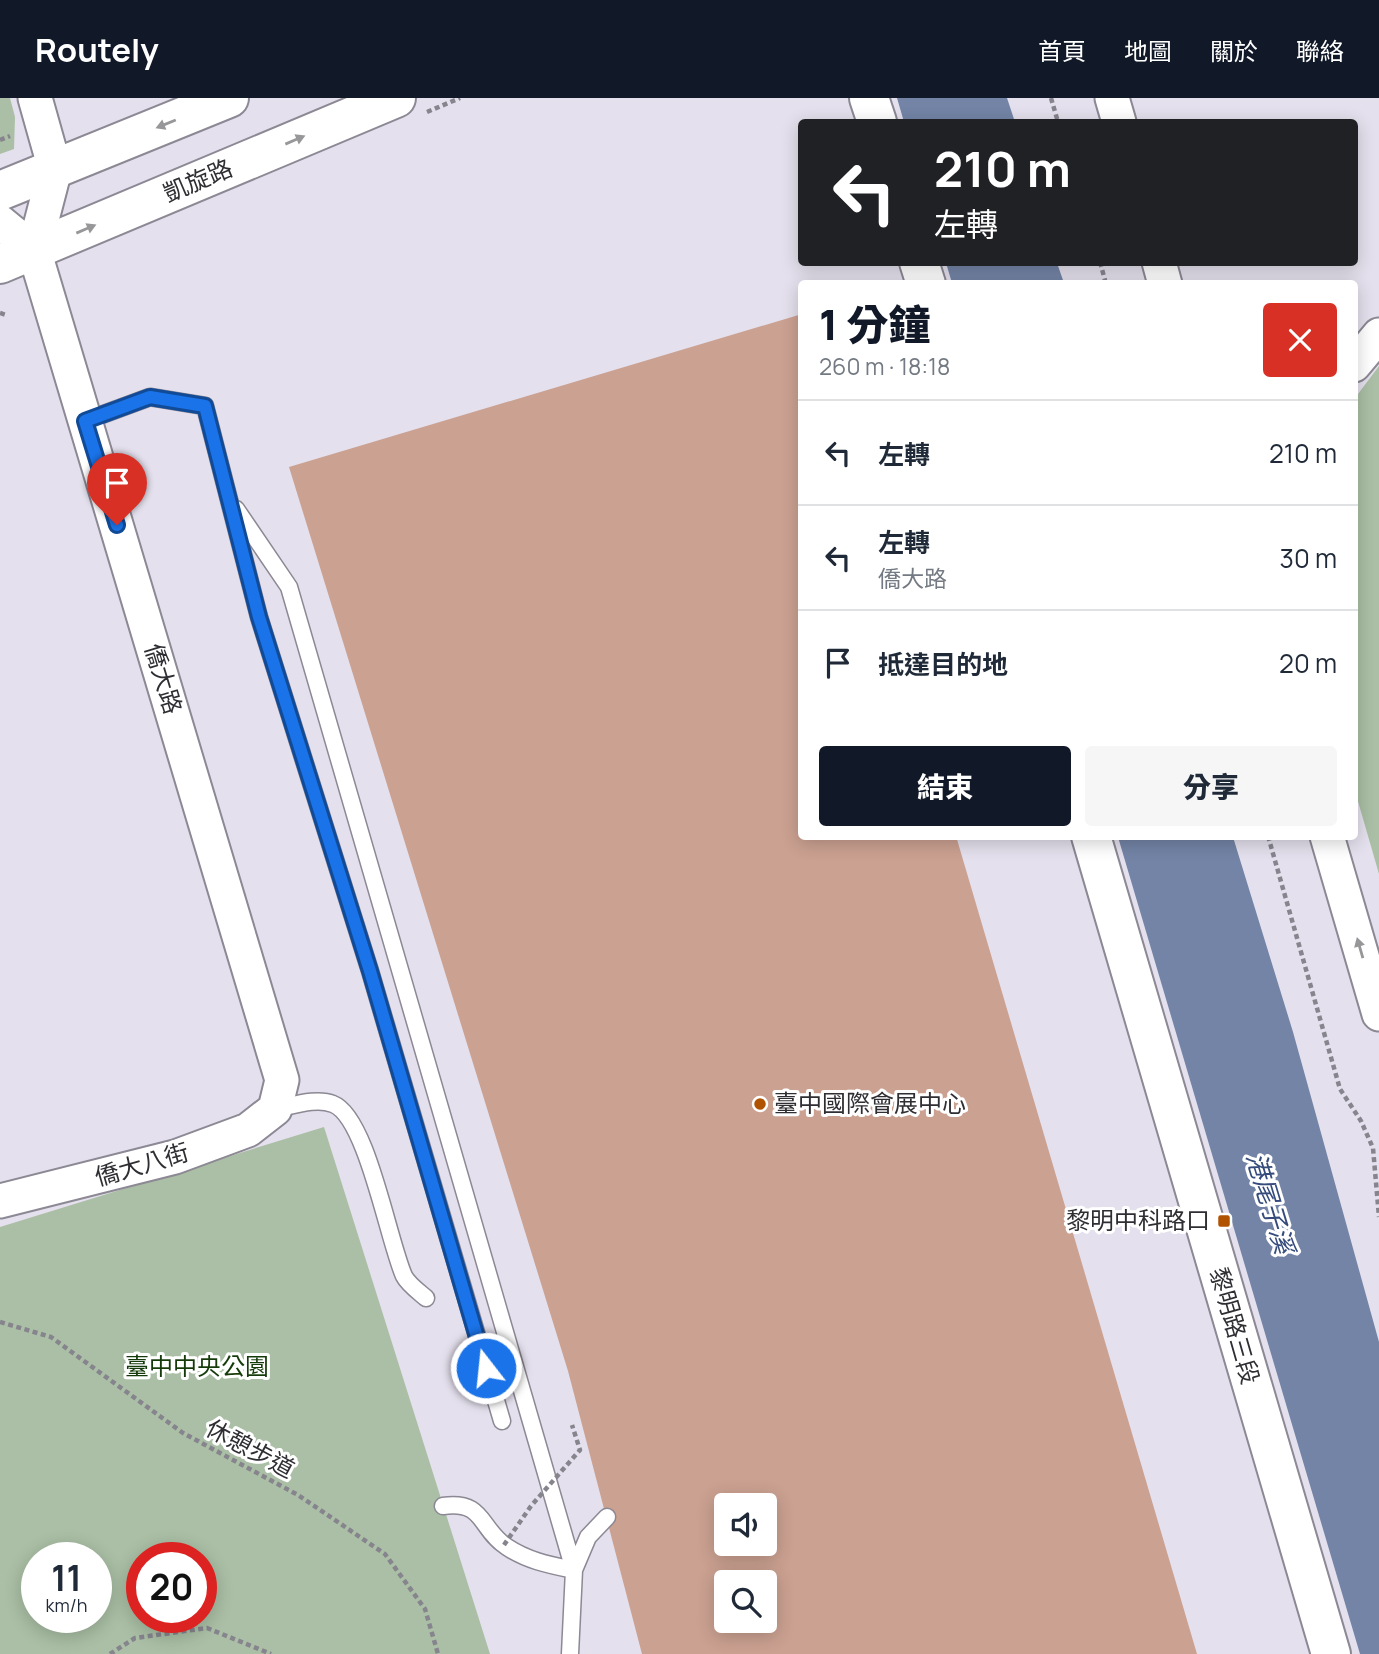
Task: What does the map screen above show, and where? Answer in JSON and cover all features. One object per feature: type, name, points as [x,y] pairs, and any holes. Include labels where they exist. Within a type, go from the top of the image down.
[{"type":"street","points":[[17,257],[55,169],[34,98]]},
{"type":"street","points":[[0,191],[229,98]]},
{"type":"street","name":"凱旋路","points":[[17,257],[396,98]]},
{"type":"street","points":[[870,98],[876,119]]},
{"type":"street","points":[[1112,98],[1118,119]]},
{"type":"street","points":[[0,222],[17,257]]},
{"type":"street","name":"僑大路","points":[[17,257],[85,421],[281,1070],[281,1092],[275,1109]]},
{"type":"street","points":[[1358,360],[1379,335]]},
{"type":"street","name":"黎明路三段","points":[[1092,840],[1331,1654]]},
{"type":"street","points":[[1327,840],[1379,1014]]},
{"type":"street","name":"僑大八街","points":[[0,1201],[175,1157],[256,1126],[275,1109]]},
{"type":"lane","points":[[85,421],[150,397],[205,406],[259,617],[370,971],[502,1420]]},
{"type":"lane","points":[[229,498],[289,587],[574,1570],[570,1654]]},
{"type":"lane","points":[[275,1109],[322,1101],[336,1105],[350,1121],[366,1152],[405,1279],[426,1298]]},
{"type":"lane","points":[[443,1506],[456,1504],[473,1507],[504,1545],[529,1560],[574,1570]]},
{"type":"lane","points":[[574,1570],[588,1537],[607,1517]]},
{"type":"path","points":[[1051,98],[1057,119]]},
{"type":"path","points":[[0,140],[10,136]]},
{"type":"path","points":[[1269,840],[1340,1089],[1361,1121],[1373,1148],[1379,1217]]},
{"type":"path","name":"休憩步道","points":[[0,1322],[51,1337],[183,1433],[298,1495],[385,1554],[425,1609],[438,1654]]},
{"type":"path","points":[[504,1545],[531,1506],[580,1450],[572,1425]]},
{"type":"path","points":[[110,1654],[135,1638],[207,1628],[271,1654]]},
{"type":"green space","points":[[0,98],[10,98],[15,117],[14,149],[0,154]]},
{"type":"green space","points":[[1379,366],[1379,874],[1358,801],[1358,394]]},
{"type":"green space","name":"臺中中央公園","points":[[324,1127],[490,1654],[0,1654],[0,1227]]},
{"type":"water","points":[[897,98],[1007,98],[1014,119],[903,119]]},
{"type":"water","points":[[947,266],[1058,266],[1063,280],[951,280]]},
{"type":"water","name":"港尾子溪","points":[[1119,840],[1234,840],[1293,1032],[1379,1342],[1379,1654],[1360,1654]]},
{"type":"building","name":"臺中國際會展中心","points":[[798,315],[798,840],[957,840],[1197,1654],[642,1654],[568,1371],[289,467]]},
{"type":"place","name":"臺中國際會展中心","points":[[760,1104]]},
{"type":"place","name":"黎明中科路口","points":[[1224,1221]]},
{"type":"route","points":[[117,525],[85,421],[150,397],[205,406],[259,617],[370,971],[486,1368]]}]
